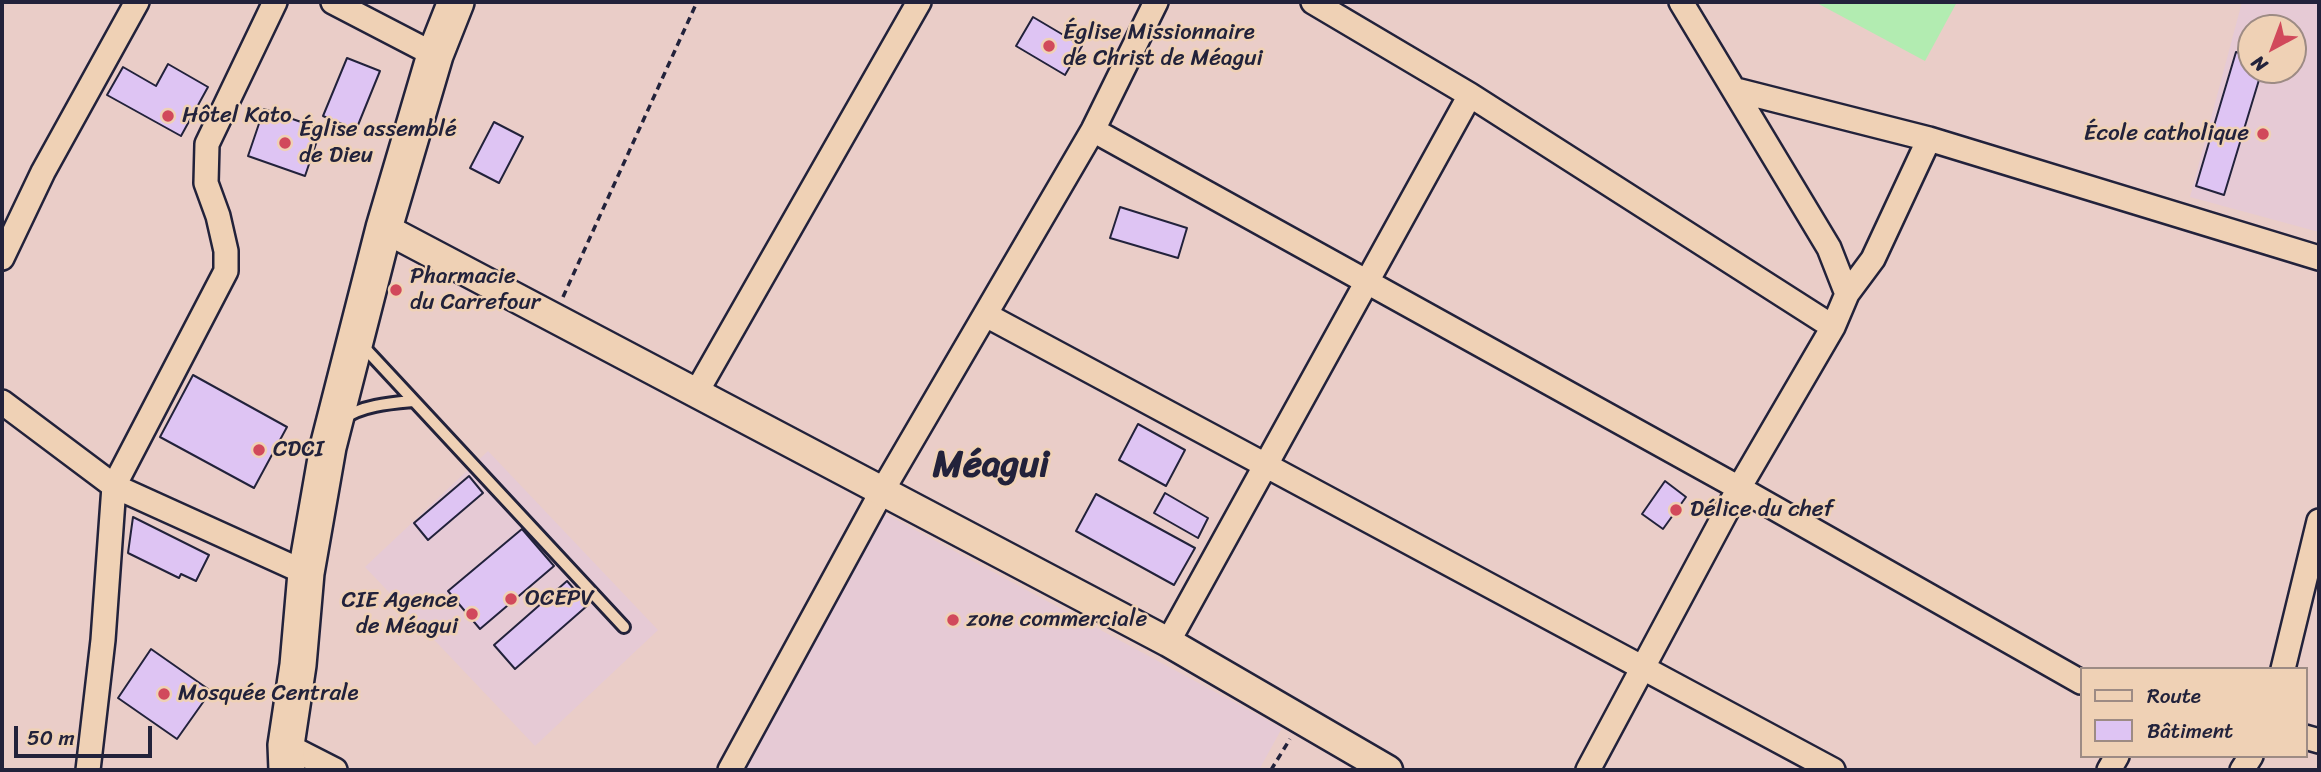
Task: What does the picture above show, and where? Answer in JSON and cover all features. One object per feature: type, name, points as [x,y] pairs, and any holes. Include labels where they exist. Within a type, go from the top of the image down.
[{"type":"main road","points":[[287,758],[306,573],[333,427],[384,228],[435,55],[456,2]]},
{"type":"street","points":[[2,258],[43,172],[137,2]]},
{"type":"street","points":[[88,770],[103,640],[114,486],[226,271],[226,251],[218,216],[206,183],[207,144],[275,2]]},
{"type":"street","points":[[333,2],[435,55]]},
{"type":"street","points":[[696,393],[919,2]]},
{"type":"street","points":[[730,770],[881,493],[1093,130],[1156,2]]},
{"type":"street","points":[[1313,2],[1470,95],[1833,327]]},
{"type":"street","points":[[1681,2],[1829,248],[1847,293]]},
{"type":"street","points":[[1736,90],[1929,139],[2319,258]]},
{"type":"street","points":[[1168,642],[1470,95]]},
{"type":"street","points":[[1093,130],[1740,488],[2080,681]]},
{"type":"street","points":[[1588,770],[1740,488],[1833,327],[1847,293],[1872,259],[1929,139]]},
{"type":"street","points":[[384,228],[881,493],[1168,642],[1388,770]]},
{"type":"street","points":[[986,315],[1833,770]]},
{"type":"street","points":[[2,402],[114,486],[306,573]]},
{"type":"street","points":[[2283,667],[2319,521]]},
{"type":"street","points":[[287,758],[335,770]]},
{"type":"lane","points":[[356,338],[624,627]]},
{"type":"lane","points":[[333,427],[350,414],[391,403],[414,401]]},
{"type":"path","points":[[554,318],[697,2]]},
{"type":"path","points":[[1271,770],[1301,721]]},
{"type":"shaded area","name":"École catholique","points":[[2242,2],[2319,2],[2319,232],[2190,197],[2237,21],[2237,84],[2307,84],[2307,14],[2239,14]]},
{"type":"shaded area","name":"OCEPV","points":[[488,451],[658,630],[535,746],[365,567]]},
{"type":"shaded area","name":"zone commerciale","points":[[882,512],[1282,728],[1259,770],[743,770]]},
{"type":"green space","points":[[1815,2],[1957,2],[1925,61]]},
{"type":"building","name":"Église Missionnaire de Christ de Méagui","points":[[1033,17],[1082,46],[1065,75],[1016,46]]},
{"type":"building","points":[[2237,52],[2237,84],[2258,84],[2224,195],[2196,186]]},
{"type":"building","points":[[347,58],[380,71],[356,130],[323,116]]},
{"type":"building","name":"Hôtel Kato","points":[[168,64],[208,87],[181,136],[107,95],[123,67],[156,86]]},
{"type":"building","name":"Église assemblé de Dieu","points":[[264,109],[321,129],[305,176],[248,156]]},
{"type":"building","points":[[494,122],[523,137],[499,183],[470,168]]},
{"type":"building","points":[[1120,207],[1187,228],[1178,258],[1110,238]]},
{"type":"building","points":[[193,375],[287,427],[254,488],[160,437]]},
{"type":"building","points":[[1138,424],[1185,450],[1166,486],[1119,460]]},
{"type":"building","points":[[469,476],[483,493],[428,540],[414,523]]},
{"type":"building","points":[[1665,481],[1686,497],[1663,529],[1642,514]]},
{"type":"building","points":[[1165,493],[1208,518],[1198,538],[1154,513]]},
{"type":"building","points":[[1096,494],[1195,548],[1174,585],[1076,531]]},
{"type":"building","points":[[133,517],[209,555],[196,581],[181,574],[179,578],[128,553]]},
{"type":"building","points":[[522,529],[554,566],[480,629],[448,591]]},
{"type":"building","points":[[567,581],[588,605],[515,669],[494,645]]},
{"type":"building","name":"Mosquée Centrale","points":[[151,649],[211,691],[177,739],[118,698]]},
{"type":"place","name":"Église Missionnaire de Christ de Méagui","points":[[1049,46]]},
{"type":"place","name":"Hôtel Kato","points":[[168,116]]},
{"type":"place","name":"École catholique","points":[[2263,134]]},
{"type":"place","name":"Église assemblé de Dieu","points":[[285,143]]},
{"type":"place","name":"Pharmacie du Carrefour","points":[[396,290]]},
{"type":"place","name":"CDCI","points":[[259,450]]},
{"type":"place","name":"Délice du chef","points":[[1676,510]]},
{"type":"place","name":"OCEPV","points":[[511,599]]},
{"type":"place","name":"CIE Agence de Méagui","points":[[472,614]]},
{"type":"place","name":"zone commerciale","points":[[953,620]]},
{"type":"place","name":"Mosquée Centrale","points":[[164,694]]},
{"type":"district","name":"Méagui","points":[[991,467]]}]
